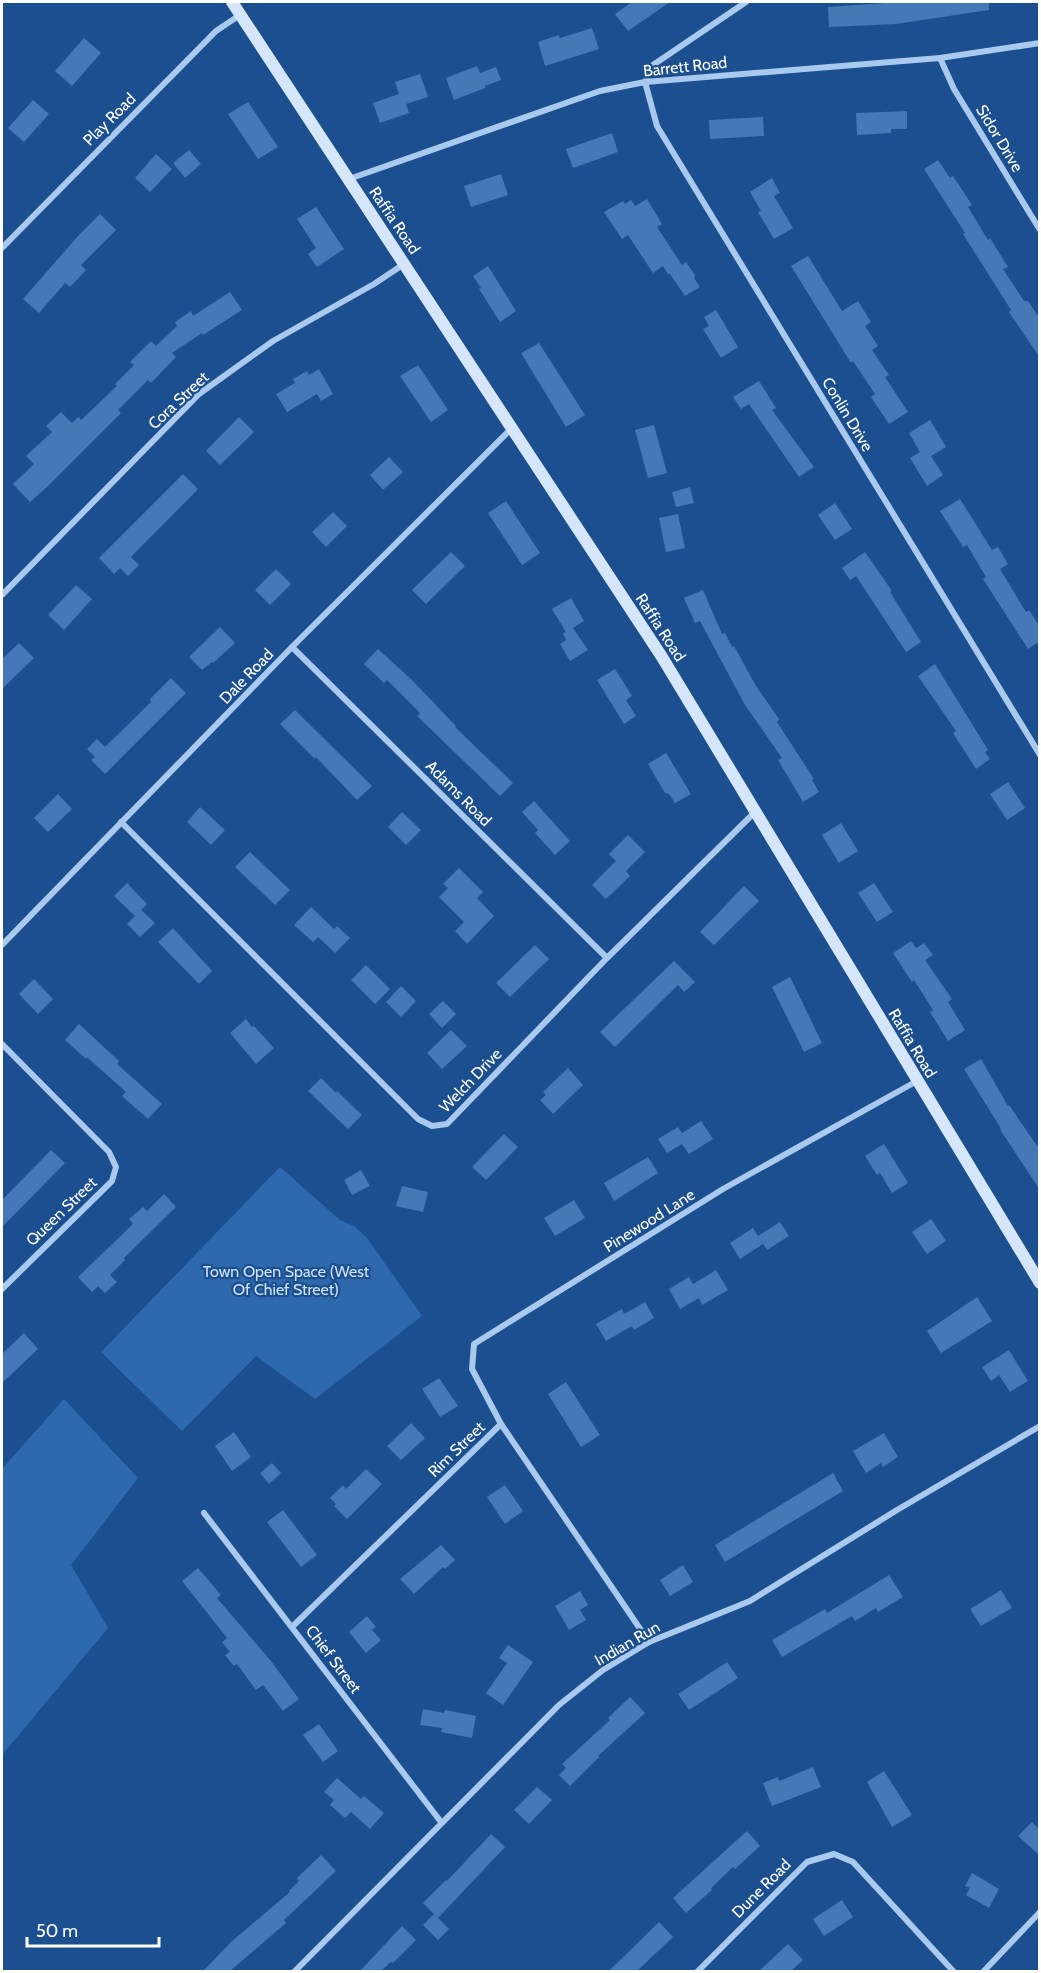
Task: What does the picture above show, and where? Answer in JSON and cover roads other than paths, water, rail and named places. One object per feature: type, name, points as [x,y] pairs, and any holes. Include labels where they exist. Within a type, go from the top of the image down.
[{"type":"main road","name":"Raffia Road","points":[[232,2],[662,657],[754,813],[1040,1283]]},
{"type":"street","points":[[645,82],[653,65],[746,2]]},
{"type":"street","name":"Play Road","points":[[2,248],[216,31],[240,14]]},
{"type":"street","name":"Barrett Road","points":[[348,180],[600,91],[645,82],[940,58],[1040,43]]},
{"type":"street","name":"Sidor Drive","points":[[940,58],[954,89],[1040,230]]},
{"type":"street","name":"Conlin Drive","points":[[645,82],[657,126],[1040,755]]},
{"type":"street","name":"Cora Street","points":[[2,595],[199,394],[273,341],[405,264]]},
{"type":"street","name":"Dale Road","points":[[2,945],[292,647],[512,428]]},
{"type":"street","name":"Adams Road","points":[[292,647],[607,958]]},
{"type":"street","name":"Welch Drive","points":[[121,822],[418,1119],[432,1126],[447,1124],[607,958],[754,813]]},
{"type":"street","name":"Queen Street","points":[[2,1044],[109,1152],[116,1167],[112,1181],[2,1289]]},
{"type":"street","name":"Pinewood Lane","points":[[501,1424],[472,1369],[474,1344],[723,1190],[917,1081]]},
{"type":"street","name":"Rim Street","points":[[293,1626],[501,1424],[649,1642]]},
{"type":"street","name":"Indian Run","points":[[294,1971],[559,1706],[603,1670],[649,1642],[750,1601],[897,1510],[1040,1426]]},
{"type":"street","name":"Chief Street","points":[[204,1513],[293,1626],[441,1822]]},
{"type":"street","name":"Dune Road","points":[[697,1971],[807,1862],[834,1854],[853,1862],[954,1971]]},
{"type":"street","points":[[983,1971],[1040,1912]]},
{"type":"park label","name":"Town Open Space (West Of Chief Street)","points":[[286,1280]]}]
